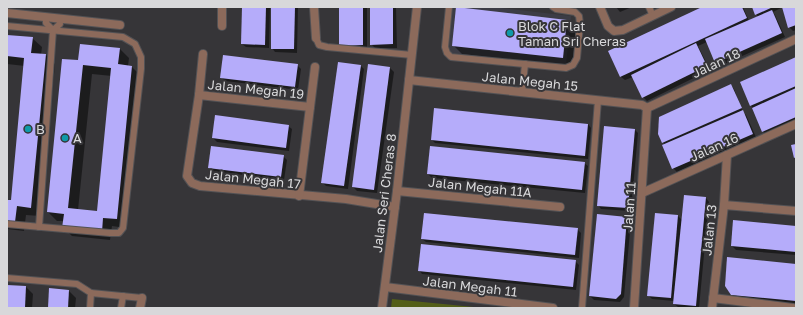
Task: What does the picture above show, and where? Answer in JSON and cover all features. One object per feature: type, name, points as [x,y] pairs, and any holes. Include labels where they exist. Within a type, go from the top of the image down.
[{"type":"street","points":[[222,7],[222,26]]},
{"type":"street","points":[[314,7],[316,38]]},
{"type":"street","name":"Jalan Seri Cheras 8","points":[[382,308],[397,191],[417,7]]},
{"type":"street","points":[[600,7],[608,26],[614,31],[623,30],[671,7]]},
{"type":"street","points":[[7,13],[120,25]]},
{"type":"street","name":"Jalan 18","points":[[647,108],[796,39]]},
{"type":"street","name":"Jalan Megah 17","points":[[203,54],[188,176],[192,183],[200,186],[346,199],[394,207]]},
{"type":"street","points":[[299,196],[315,67]]},
{"type":"street","name":"Jalan Megah 15","points":[[409,80],[642,105],[647,108]]},
{"type":"street","name":"Jalan Megah 19","points":[[199,95],[310,107]]},
{"type":"street","name":"Jalan 11","points":[[634,308],[647,108]]},
{"type":"street","name":"Jalan 16","points":[[642,193],[796,124]]},
{"type":"street","name":"Jalan 13","points":[[712,308],[724,205],[726,155]]},
{"type":"street","name":"Jalan Megah 11A","points":[[397,191],[560,207]]},
{"type":"street","points":[[724,205],[796,211]]},
{"type":"street","name":"Jalan Megah 11","points":[[385,287],[528,307],[553,308]]},
{"type":"street","points":[[140,308],[142,298]]},
{"type":"street","points":[[713,298],[793,308]]},
{"type":"lane","points":[[449,7],[445,47],[447,53],[451,57],[566,68],[573,65],[577,58],[580,24],[579,16],[575,12],[556,9],[553,7]]},
{"type":"lane","points":[[649,7],[653,16]]},
{"type":"lane","points":[[46,17],[46,23],[53,30]]},
{"type":"lane","points":[[39,227],[53,30],[60,24],[59,19]]},
{"type":"lane","points":[[7,26],[123,37],[135,44],[141,57],[141,69],[123,228],[119,233],[110,234],[7,224]]},
{"type":"lane","points":[[316,38],[319,45],[327,47],[412,55]]},
{"type":"lane","points":[[522,93],[525,64]]},
{"type":"lane","points":[[582,308],[598,100]]},
{"type":"lane","points":[[7,278],[77,284],[92,294],[142,298]]},
{"type":"lane","points":[[90,308],[92,294]]},
{"type":"lane","points":[[122,308],[123,296]]},
{"type":"shaded area","name":"Blok C Flat Taman Sri Cheras","points":[[453,7],[493,7],[571,16],[566,65],[451,53],[449,47]]},
{"type":"green space","points":[[392,299],[484,308],[391,308]]},
{"type":"building","points":[[242,7],[266,7],[265,45],[241,44]]},
{"type":"building","points":[[271,7],[295,7],[294,49],[271,49]]},
{"type":"building","points":[[339,7],[363,7],[363,45],[339,46]]},
{"type":"building","points":[[370,7],[393,7],[393,44],[370,45]]},
{"type":"building","name":"Blok C Flat Taman Sri Cheras","points":[[456,7],[567,20],[563,58],[452,46]]},
{"type":"building","points":[[702,7],[742,7],[747,18],[620,77],[608,51]]},
{"type":"building","points":[[752,7],[773,7],[755,15]]},
{"type":"building","points":[[782,7],[796,7],[796,25],[788,28]]},
{"type":"building","points":[[772,10],[782,33],[715,63],[705,39]]},
{"type":"building","name":"B","points":[[7,35],[33,37],[31,53],[46,54],[31,208],[17,206],[15,222],[7,221],[7,200],[11,200],[24,58],[7,56]]},
{"type":"building","points":[[696,43],[707,66],[642,98],[631,75]]},
{"type":"building","name":"A","points":[[80,44],[120,48],[118,64],[132,66],[117,219],[103,218],[102,232],[62,228],[64,214],[47,212],[62,59],[78,60]],"holes":[[[83,65],[111,68],[97,211],[68,208]]]},
{"type":"building","points":[[223,55],[298,64],[295,87],[220,78]]},
{"type":"building","points":[[796,57],[796,86],[750,106],[740,82]]},
{"type":"building","points":[[338,62],[361,65],[344,186],[321,183]]},
{"type":"building","points":[[368,64],[390,67],[374,190],[352,187]]},
{"type":"building","points":[[731,84],[742,108],[662,143],[658,134],[659,117]]},
{"type":"building","points":[[796,88],[796,117],[762,132],[752,108]]},
{"type":"building","points":[[434,108],[588,124],[585,156],[431,140]]},
{"type":"building","points":[[743,110],[753,134],[672,169],[662,145]]},
{"type":"building","points":[[215,115],[289,125],[286,148],[212,138]]},
{"type":"building","points":[[604,126],[635,129],[628,208],[597,206]]},
{"type":"building","points":[[796,144],[796,157],[794,158],[791,145]]},
{"type":"building","points":[[211,146],[284,155],[281,177],[208,168]]},
{"type":"building","points":[[430,146],[585,162],[582,190],[427,174]]},
{"type":"building","points":[[684,195],[706,197],[696,306],[673,304]]},
{"type":"building","points":[[424,213],[578,228],[575,255],[421,239]]},
{"type":"building","points":[[655,213],[678,215],[671,298],[647,296]]},
{"type":"building","points":[[597,214],[627,217],[621,294],[616,299],[589,296]]},
{"type":"building","points":[[733,220],[796,226],[796,252],[731,246]]},
{"type":"building","points":[[421,244],[576,260],[573,287],[418,271]]},
{"type":"building","points":[[727,257],[796,264],[796,301],[731,295],[725,286]]},
{"type":"building","points":[[7,285],[26,286],[25,308],[7,308]]},
{"type":"building","points":[[49,288],[69,290],[68,308],[48,308]]},
{"type":"place","name":"Blok C Flat Taman Sri Cheras","points":[[510,33]]},
{"type":"place","name":"B","points":[[28,129]]},
{"type":"place","name":"A","points":[[65,138]]}]
